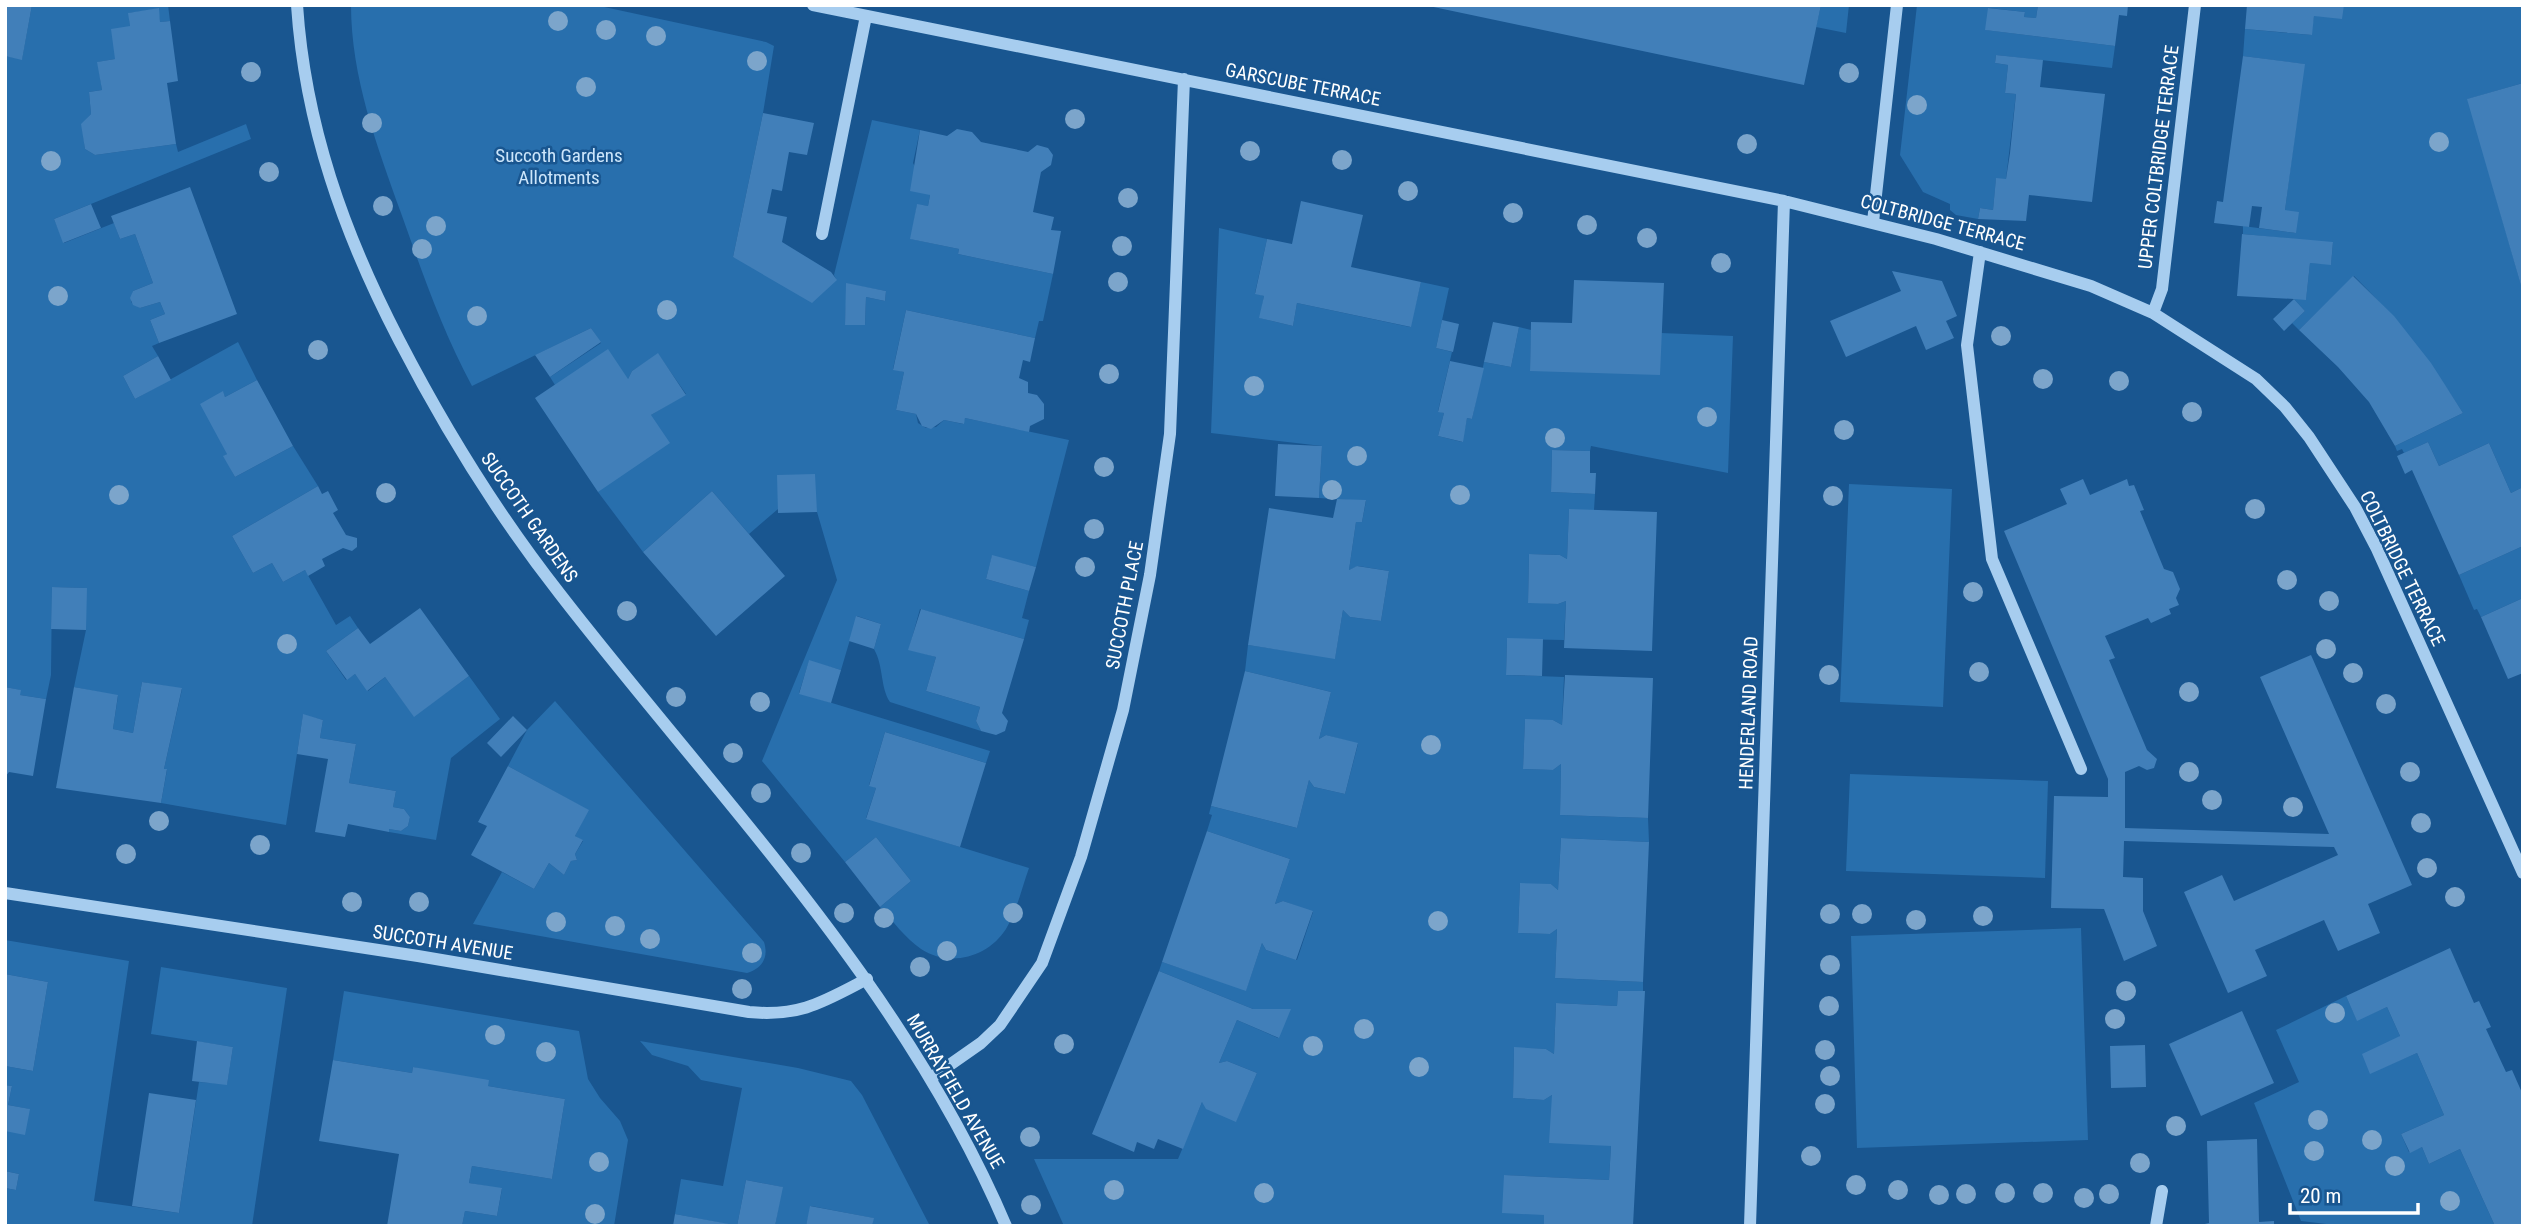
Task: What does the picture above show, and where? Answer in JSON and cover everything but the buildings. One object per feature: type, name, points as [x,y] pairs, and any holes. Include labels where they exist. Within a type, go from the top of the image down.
[{"type":"street","name":"SUCCOTH GARDENS","points":[[297,5],[313,119],[329,178],[349,237],[429,398],[478,480],[558,592],[819,914],[867,979]]},
{"type":"street","name":"GARSCUBE TERRACE","points":[[813,5],[1784,201]]},
{"type":"street","points":[[1873,222],[1897,5]]},
{"type":"street","name":"UPPER COLTBRIDGE TERRACE","points":[[2153,313],[2162,289],[2195,5]]},
{"type":"street","points":[[822,234],[866,16]]},
{"type":"street","name":"SUCCOTH PLACE","points":[[931,1078],[981,1043],[1000,1025],[1042,963],[1077,868],[1119,723],[1150,575],[1170,434],[1184,79]]},
{"type":"street","name":"COLTBRIDGE TERRACE","points":[[1784,201],[1873,222],[2091,286],[2153,313],[2256,379],[2285,407],[2309,437],[2355,507],[2377,549],[2523,873]]},
{"type":"street","name":"HENDERLAND ROAD","points":[[1750,1226],[1784,201]]},
{"type":"street","points":[[1980,252],[1967,345],[1992,559],[2081,769]]},
{"type":"street","name":"SUCCOTH AVENUE","points":[[5,893],[769,1014],[805,1010],[867,979]]},
{"type":"street","name":"MURRAYFIELD AVENUE","points":[[867,979],[931,1078],[1006,1226]]},
{"type":"street","points":[[2157,1226],[2162,1191]]},
{"type":"green space","points":[[32,5],[168,5],[170,21],[160,22],[158,9],[129,13],[130,26],[115,59],[98,62],[102,90],[89,92],[91,114],[82,124],[85,149],[95,155],[176,144],[178,152],[246,124],[251,139],[54,219],[64,243],[114,223],[120,239],[135,234],[153,283],[133,291],[131,302],[140,308],[160,302],[165,314],[150,320],[159,343],[152,346],[158,356],[123,376],[135,399],[238,342],[257,380],[225,397],[223,392],[227,454],[224,456],[235,477],[293,446],[318,486],[232,536],[253,573],[272,563],[283,582],[305,570],[336,625],[350,616],[358,628],[326,651],[346,680],[355,674],[368,691],[385,677],[414,716],[469,676],[500,719],[451,758],[436,840],[389,832],[389,829],[401,831],[408,826],[410,817],[404,809],[393,807],[396,791],[349,783],[356,744],[320,738],[323,720],[303,715],[286,825],[161,803],[167,770],[164,769],[182,689],[142,682],[133,733],[113,729],[118,696],[74,687],[86,630],[86,588],[52,587],[51,675],[46,699],[20,695],[20,690],[5,687],[5,56],[22,59]]},
{"type":"green space","name":"Succoth Gardens Allotments","points":[[351,5],[595,5],[766,42],[774,46],[733,257],[836,279],[834,275],[872,120],[920,130],[913,163],[930,195],[928,206],[917,205],[911,239],[959,249],[958,254],[1053,274],[1043,321],[1039,321],[1035,338],[906,310],[893,369],[904,372],[896,410],[916,414],[918,423],[926,428],[936,427],[944,420],[963,424],[965,418],[1069,440],[1036,567],[992,556],[986,579],[1029,591],[1022,618],[1029,620],[1024,639],[920,609],[909,649],[936,657],[926,691],[980,707],[976,721],[981,731],[890,702],[874,649],[881,624],[857,616],[841,670],[809,661],[799,693],[990,751],[986,763],[885,732],[869,785],[876,788],[866,818],[1029,868],[1010,922],[989,947],[968,957],[944,958],[932,955],[915,945],[880,907],[911,881],[876,837],[845,862],[762,761],[837,580],[817,512],[778,509],[749,534],[712,491],[643,552],[598,492],[651,415],[686,394],[658,354],[632,371],[628,379],[555,385],[550,377],[601,343],[591,328],[472,386],[433,301],[383,162],[360,85]],"holes":[[[847,284],[886,291],[885,301],[866,297],[865,325],[845,325]]]},
{"type":"green space","points":[[1821,5],[1849,5],[1846,33],[1816,27]]},
{"type":"green space","points":[[1917,5],[2038,5],[2036,18],[2024,17],[2025,12],[1989,8],[1986,30],[2115,46],[2112,68],[1996,55],[1995,63],[2008,65],[2005,93],[2016,94],[2006,179],[1996,179],[1993,210],[1980,208],[1978,219],[1956,215],[1950,210],[1950,204],[1923,192],[1900,155]]},
{"type":"green space","points":[[2344,5],[2523,5],[2523,83],[2468,99],[2523,292],[2523,487],[2511,493],[2489,443],[2439,466],[2428,442],[2404,453],[2402,449],[2397,451],[2395,446],[2463,413],[2413,342],[2354,276],[2299,330],[2292,323],[2305,311],[2294,299],[2306,299],[2310,263],[2331,264],[2333,243],[2243,234],[2243,226],[2295,233],[2285,210],[2304,64],[2243,56],[2245,29],[2311,35],[2314,16]]},
{"type":"green space","points":[[1219,228],[1267,239],[1255,293],[1264,296],[1260,318],[1293,326],[1297,303],[1410,327],[1421,282],[1449,288],[1436,348],[1452,352],[1438,411],[1444,413],[1438,436],[1462,442],[1467,418],[1472,419],[1484,362],[1511,367],[1519,327],[1531,330],[1530,371],[1661,333],[1733,336],[1728,473],[1591,446],[1590,451],[1552,450],[1551,492],[1595,494],[1594,510],[1569,510],[1567,559],[1560,555],[1529,554],[1528,602],[1558,604],[1566,601],[1564,640],[1507,639],[1506,675],[1564,677],[1562,725],[1553,720],[1525,720],[1523,769],[1553,770],[1561,764],[1560,815],[1648,818],[1649,842],[1561,838],[1558,890],[1551,884],[1520,884],[1518,933],[1550,934],[1557,929],[1555,978],[1643,982],[1643,991],[1618,991],[1617,1006],[1556,1003],[1554,1054],[1546,1049],[1514,1048],[1513,1098],[1544,1100],[1552,1095],[1611,1146],[1609,1180],[1504,1175],[1544,1215],[1544,1226],[1064,1226],[1034,1159],[1178,1159],[1202,1102],[1236,1121],[1257,1073],[1227,1061],[1219,1063],[1237,1020],[1278,1038],[1290,1010],[1253,1009],[1159,971],[1162,962],[1246,990],[1262,943],[1266,950],[1297,960],[1313,912],[1283,901],[1275,904],[1290,859],[1207,831],[1212,815],[1209,814],[1211,806],[1297,828],[1309,780],[1314,787],[1345,794],[1358,744],[1326,735],[1319,739],[1331,692],[1245,671],[1248,645],[1335,658],[1343,610],[1350,617],[1381,621],[1389,571],[1358,566],[1349,570],[1356,522],[1362,522],[1366,501],[1319,498],[1322,446],[1211,433]]},
{"type":"green space","points":[[1849,484],[1952,489],[1943,707],[1840,702]]},
{"type":"green space","points":[[2523,546],[2523,598],[2481,617],[2477,609],[2474,610],[2459,575]]},
{"type":"green space","points":[[555,701],[764,942],[765,958],[757,968],[747,973],[473,924],[502,872],[534,889],[549,863],[564,875],[571,861],[577,860],[575,854],[583,841],[575,836],[588,810],[508,766],[527,730]]},
{"type":"green space","points":[[1850,774],[2048,781],[2045,878],[1846,871]]},
{"type":"green space","points":[[2081,928],[2088,1140],[1857,1148],[1851,936]]},
{"type":"green space","points":[[5,940],[129,961],[94,1201],[179,1213],[199,1082],[227,1084],[233,1047],[151,1034],[161,967],[287,988],[252,1226],[5,1226],[5,1188],[16,1190],[19,1174],[5,1171],[5,1131],[29,1109],[8,1105],[12,1086],[5,1085],[5,1066],[33,1071],[48,982],[5,974]]},
{"type":"green space","points":[[344,991],[579,1031],[588,1079],[620,1121],[628,1140],[614,1226],[462,1226],[465,1211],[497,1216],[502,1189],[469,1183],[472,1166],[552,1179],[565,1099],[488,1086],[413,1067],[412,1073],[333,1060]]},
{"type":"green space","points":[[2346,996],[2357,1020],[2387,1007],[2400,1036],[2370,1073],[2417,1053],[2444,1115],[2401,1134],[2409,1152],[2422,1147],[2429,1164],[2460,1149],[2495,1226],[2343,1226],[2301,1221],[2254,1103],[2299,1082],[2276,1030]]},
{"type":"green space","points":[[640,1041],[798,1068],[851,1081],[862,1095],[930,1226],[872,1226],[873,1218],[811,1206],[806,1226],[775,1226],[782,1187],[746,1180],[737,1226],[675,1214],[681,1179],[723,1186],[742,1088],[701,1080],[688,1066],[652,1055]]}]
